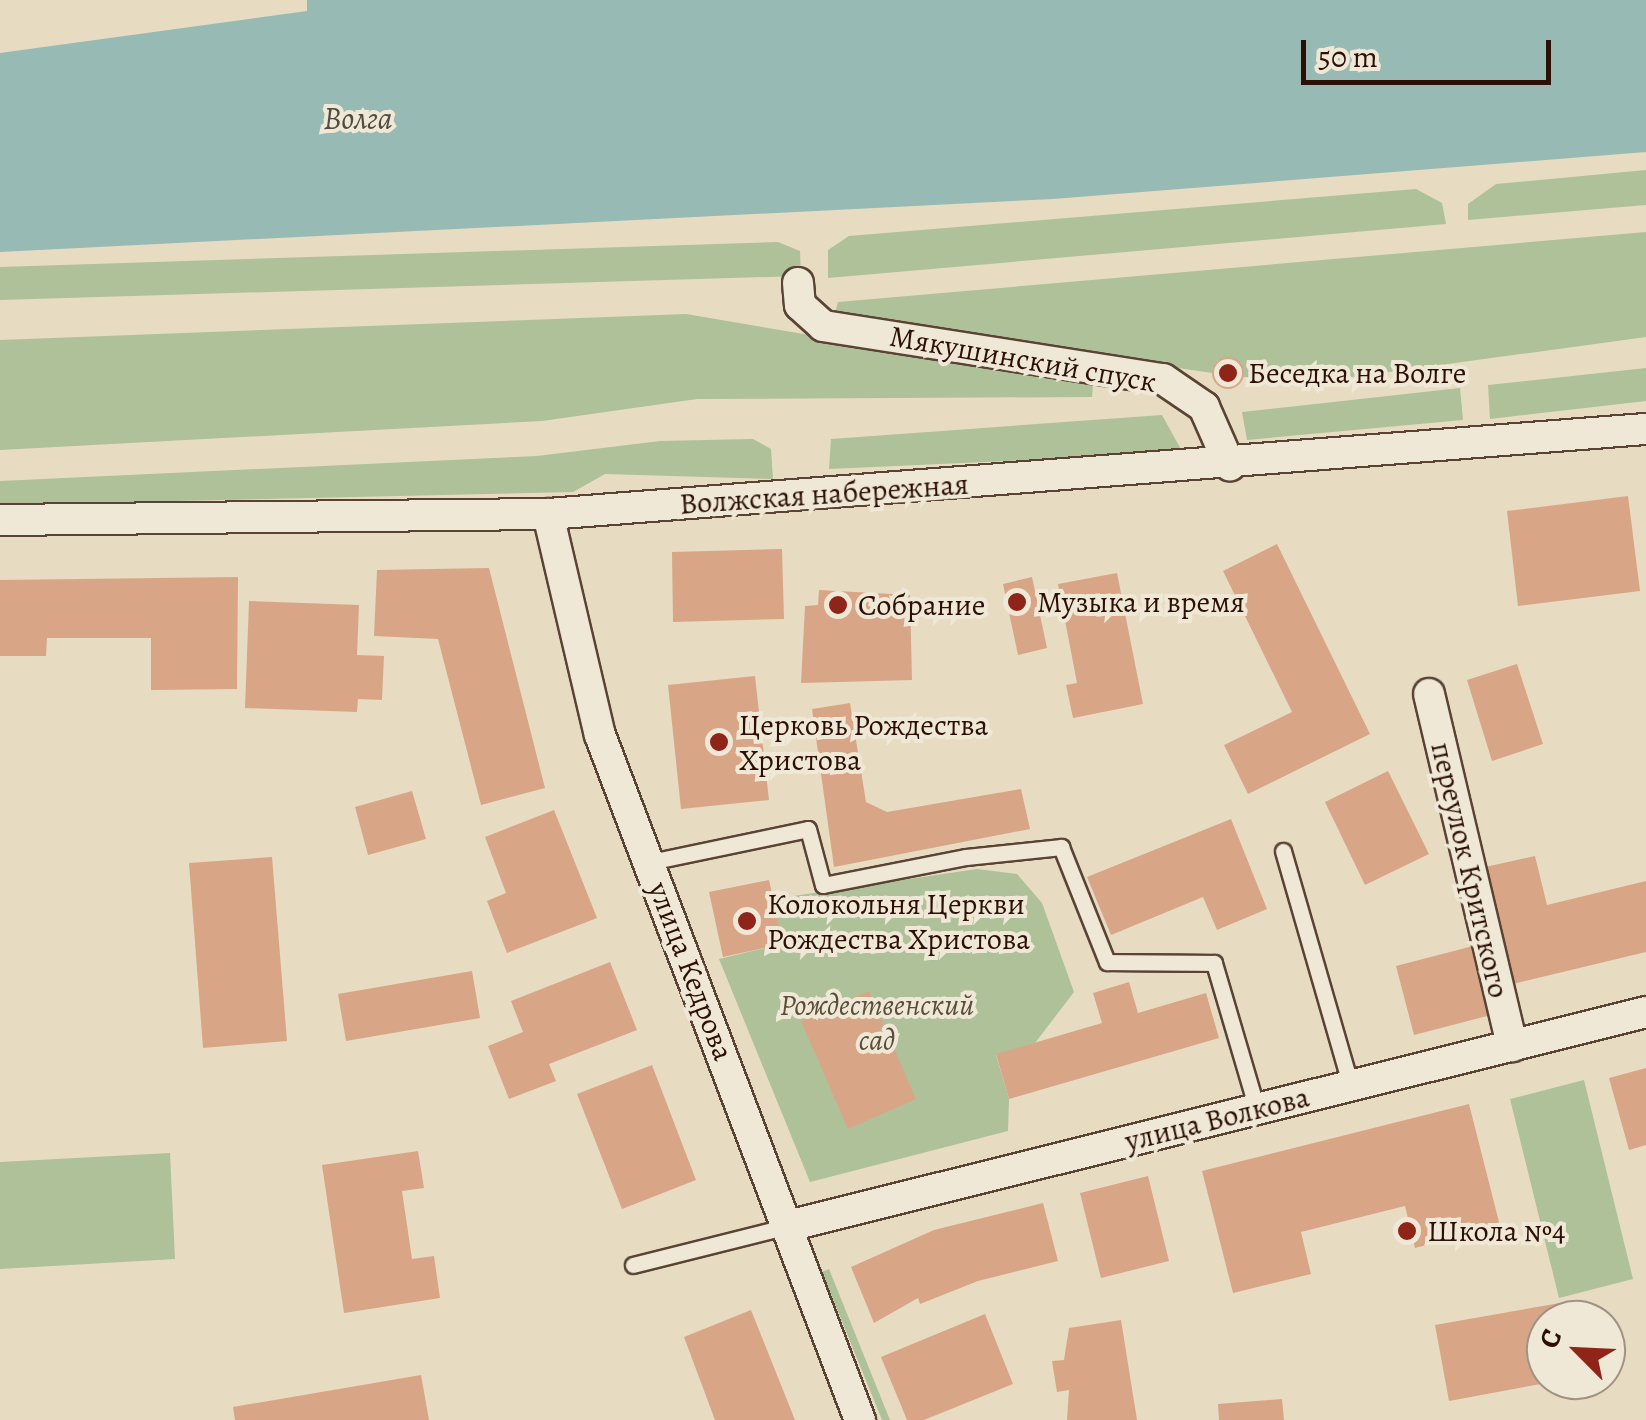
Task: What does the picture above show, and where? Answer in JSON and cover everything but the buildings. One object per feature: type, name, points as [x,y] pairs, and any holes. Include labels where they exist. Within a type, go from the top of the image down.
[{"type":"street","name":"Мякушинский спуск","points":[[798,284],[800,305],[823,326],[1163,379],[1204,406],[1230,466]]},
{"type":"street","name":"Волжская набережная","points":[[0,520],[548,514],[1230,466],[1646,429]]},
{"type":"street","name":"улица Кедрова","points":[[548,514],[600,735],[859,1419]]},
{"type":"street","name":"переулок Критского","points":[[1429,694],[1512,1046]]},
{"type":"street","name":"улица Волкова","points":[[788,1226],[1646,1012]]},
{"type":"lane","points":[[650,862],[808,828],[823,884],[966,857],[1061,847],[1107,962],[1214,963],[1257,1109]]},
{"type":"lane","points":[[1283,851],[1351,1086]]},
{"type":"lane","points":[[633,1264],[788,1226]]},
{"type":"green space","points":[[1646,170],[1646,205],[1468,220],[1468,204],[1496,184]]},
{"type":"green space","points":[[1416,189],[1442,203],[1446,224],[828,278],[828,250],[849,236]]},
{"type":"green space","points":[[1646,232],[1646,337],[1338,379],[1243,377],[1242,366],[1230,357],[1217,361],[1212,373],[834,317],[838,302]]},
{"type":"green space","points":[[778,242],[800,251],[801,276],[0,300],[0,267]]},
{"type":"green space","points":[[686,314],[1093,383],[1092,397],[697,399],[542,421],[0,450],[0,340]]},
{"type":"green space","points":[[1646,368],[1646,401],[1490,419],[1488,385]]},
{"type":"green space","points":[[1460,388],[1463,420],[1247,440],[1242,412]]},
{"type":"green space","points":[[1162,415],[1183,453],[829,469],[831,439]]},
{"type":"green space","points":[[753,439],[771,449],[773,479],[605,474],[573,492],[0,505],[0,481],[537,456],[660,441]]},
{"type":"green space","name":"Рождественский сад","points":[[977,869],[1017,874],[1042,903],[1074,992],[1035,1043],[996,1055],[1009,1099],[1008,1131],[810,1182],[719,959],[782,944],[773,899]]},
{"type":"green space","points":[[1584,1080],[1633,1279],[1559,1298],[1510,1099]]},
{"type":"green space","points":[[170,1153],[175,1259],[0,1269],[0,1162]]},
{"type":"green space","points":[[829,1269],[890,1420],[882,1420],[822,1272]]},
{"type":"water","name":"Волга","points":[[307,0],[1646,0],[1646,152],[1053,199],[0,252],[0,53],[307,11]]},
{"type":"place","name":"Беседка на Волге","points":[[1228,373]]},
{"type":"place","name":"Музыка и время","points":[[1017,602]]},
{"type":"place","name":"Собрание","points":[[838,605]]},
{"type":"place","name":"Церковь Рождества Христова","points":[[719,742]]},
{"type":"place","name":"Колокольня Церкви Рождества Христова","points":[[747,921]]},
{"type":"place","name":"Школа №4","points":[[1407,1231]]}]
